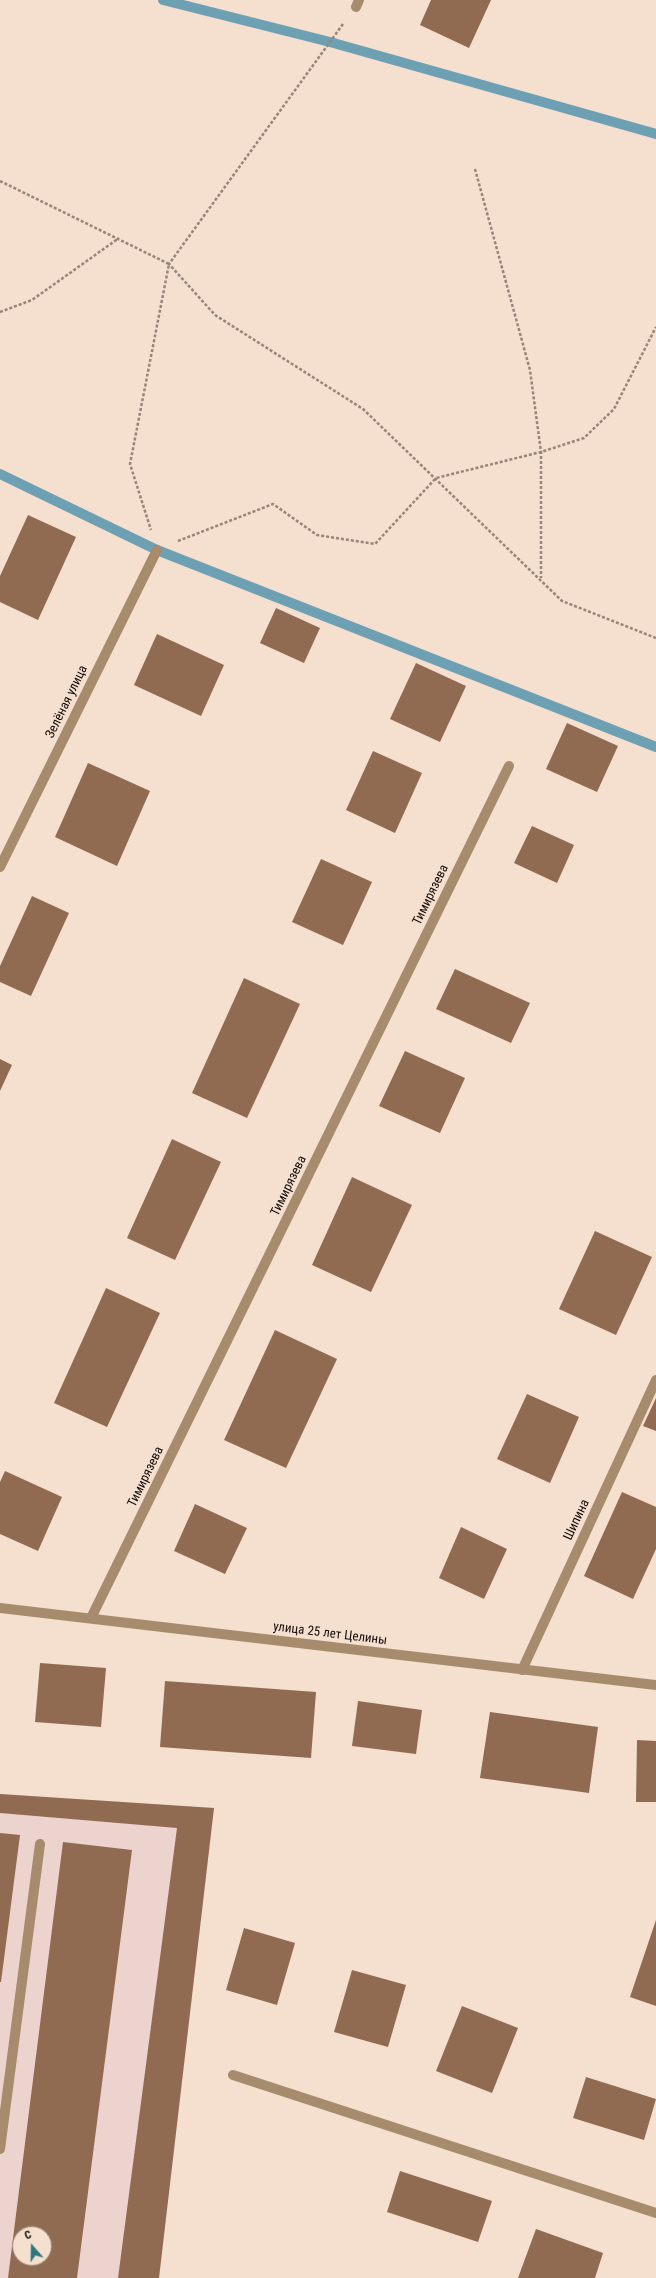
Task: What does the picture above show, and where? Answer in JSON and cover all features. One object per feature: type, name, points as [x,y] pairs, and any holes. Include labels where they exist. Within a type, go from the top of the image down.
[{"type":"street","name":"Зелёная улица","points":[[0,867],[157,550]]},
{"type":"street","name":"Тимирязева","points":[[92,1618],[509,766]]},
{"type":"street","name":"Шипина","points":[[522,1670],[656,1380]]},
{"type":"street","name":"улица 25 лет Целины","points":[[0,1608],[656,1685]]},
{"type":"street","points":[[0,2150],[40,1844]]},
{"type":"street","points":[[233,2075],[656,2213]]},
{"type":"path","points":[[358,3],[169,264],[130,464],[157,550],[272,504],[317,536],[375,544],[436,478],[541,452],[584,438],[614,409],[656,327]]},
{"type":"path","points":[[475,169],[530,370],[541,452],[541,578]]},
{"type":"path","points":[[0,181],[119,238],[169,264],[215,315],[363,409],[541,578],[562,601],[656,638]]},
{"type":"path","points":[[0,312],[32,300],[119,238]]},
{"type":"shaded area","points":[[0,1794],[214,1808],[159,2278],[0,2278]]},
{"type":"building","points":[[431,0],[491,0],[469,48],[420,25]]},
{"type":"building","points":[[28,515],[76,537],[38,620],[0,602],[0,576]]},
{"type":"building","points":[[276,608],[320,628],[304,663],[260,643]]},
{"type":"building","points":[[157,634],[224,665],[201,716],[134,685]]},
{"type":"building","points":[[416,663],[466,686],[440,742],[390,719]]},
{"type":"building","points":[[567,723],[618,746],[597,792],[546,769]]},
{"type":"building","points":[[373,751],[422,773],[395,833],[346,810]]},
{"type":"building","points":[[88,763],[150,791],[117,866],[55,837]]},
{"type":"building","points":[[532,826],[574,845],[557,883],[514,863]]},
{"type":"building","points":[[321,859],[372,882],[343,945],[292,922]]},
{"type":"building","points":[[32,896],[69,913],[31,996],[0,982],[0,966]]},
{"type":"building","points":[[455,969],[530,1003],[511,1043],[436,1009]]},
{"type":"building","points":[[244,978],[300,1004],[247,1118],[192,1093]]},
{"type":"building","points":[[405,1051],[465,1078],[440,1133],[379,1106]]},
{"type":"building","points":[[0,1059],[12,1065],[0,1091]]},
{"type":"building","points":[[172,1139],[221,1162],[175,1260],[127,1238]]},
{"type":"building","points":[[352,1177],[412,1205],[371,1292],[312,1265]]},
{"type":"building","points":[[595,1231],[652,1257],[616,1335],[559,1309]]},
{"type":"building","points":[[106,1288],[160,1313],[107,1427],[54,1403]]},
{"type":"building","points":[[275,1330],[337,1359],[286,1468],[224,1440]]},
{"type":"building","points":[[527,1394],[579,1417],[550,1483],[497,1459]]},
{"type":"building","points":[[656,1398],[656,1431],[643,1426]]},
{"type":"building","points":[[5,1471],[62,1497],[38,1551],[0,1534],[0,1482]]},
{"type":"building","points":[[622,1492],[656,1507],[656,1549],[633,1599],[584,1576]]},
{"type":"building","points":[[195,1504],[247,1528],[225,1574],[174,1551]]},
{"type":"building","points":[[461,1527],[507,1549],[484,1599],[439,1578]]},
{"type":"building","points":[[40,1663],[106,1668],[101,1727],[35,1722]]},
{"type":"building","points":[[165,1681],[316,1692],[311,1758],[160,1747]]},
{"type":"building","points":[[358,1701],[422,1710],[416,1754],[352,1746]]},
{"type":"building","points":[[490,1712],[598,1727],[589,1793],[480,1778]]},
{"type":"building","points":[[637,1740],[656,1741],[656,1802],[636,1802]]},
{"type":"building","points":[[0,1794],[214,1808],[159,2278],[118,2278],[177,1828],[0,1813]]},
{"type":"building","points":[[0,1833],[20,1835],[1,1982],[0,1982]]},
{"type":"building","points":[[63,1842],[132,1850],[77,2278],[8,2278],[12,2246],[12,2266],[52,2266],[52,2226],[15,2226]]},
{"type":"building","points":[[656,1920],[656,2006],[630,1997]]},
{"type":"building","points":[[244,1928],[295,1943],[277,2005],[226,1990]]},
{"type":"building","points":[[352,1970],[406,1985],[388,2047],[334,2032]]},
{"type":"building","points":[[462,2006],[518,2028],[492,2093],[436,2071]]},
{"type":"building","points":[[586,2077],[656,2099],[644,2140],[573,2118]]},
{"type":"building","points":[[400,2171],[492,2201],[478,2242],[387,2212]]},
{"type":"building","points":[[536,2229],[603,2253],[595,2278],[518,2278]]},
{"type":"waterway","points":[[163,0],[330,42],[656,134]]},
{"type":"waterway","points":[[0,474],[157,550],[656,747]]}]
